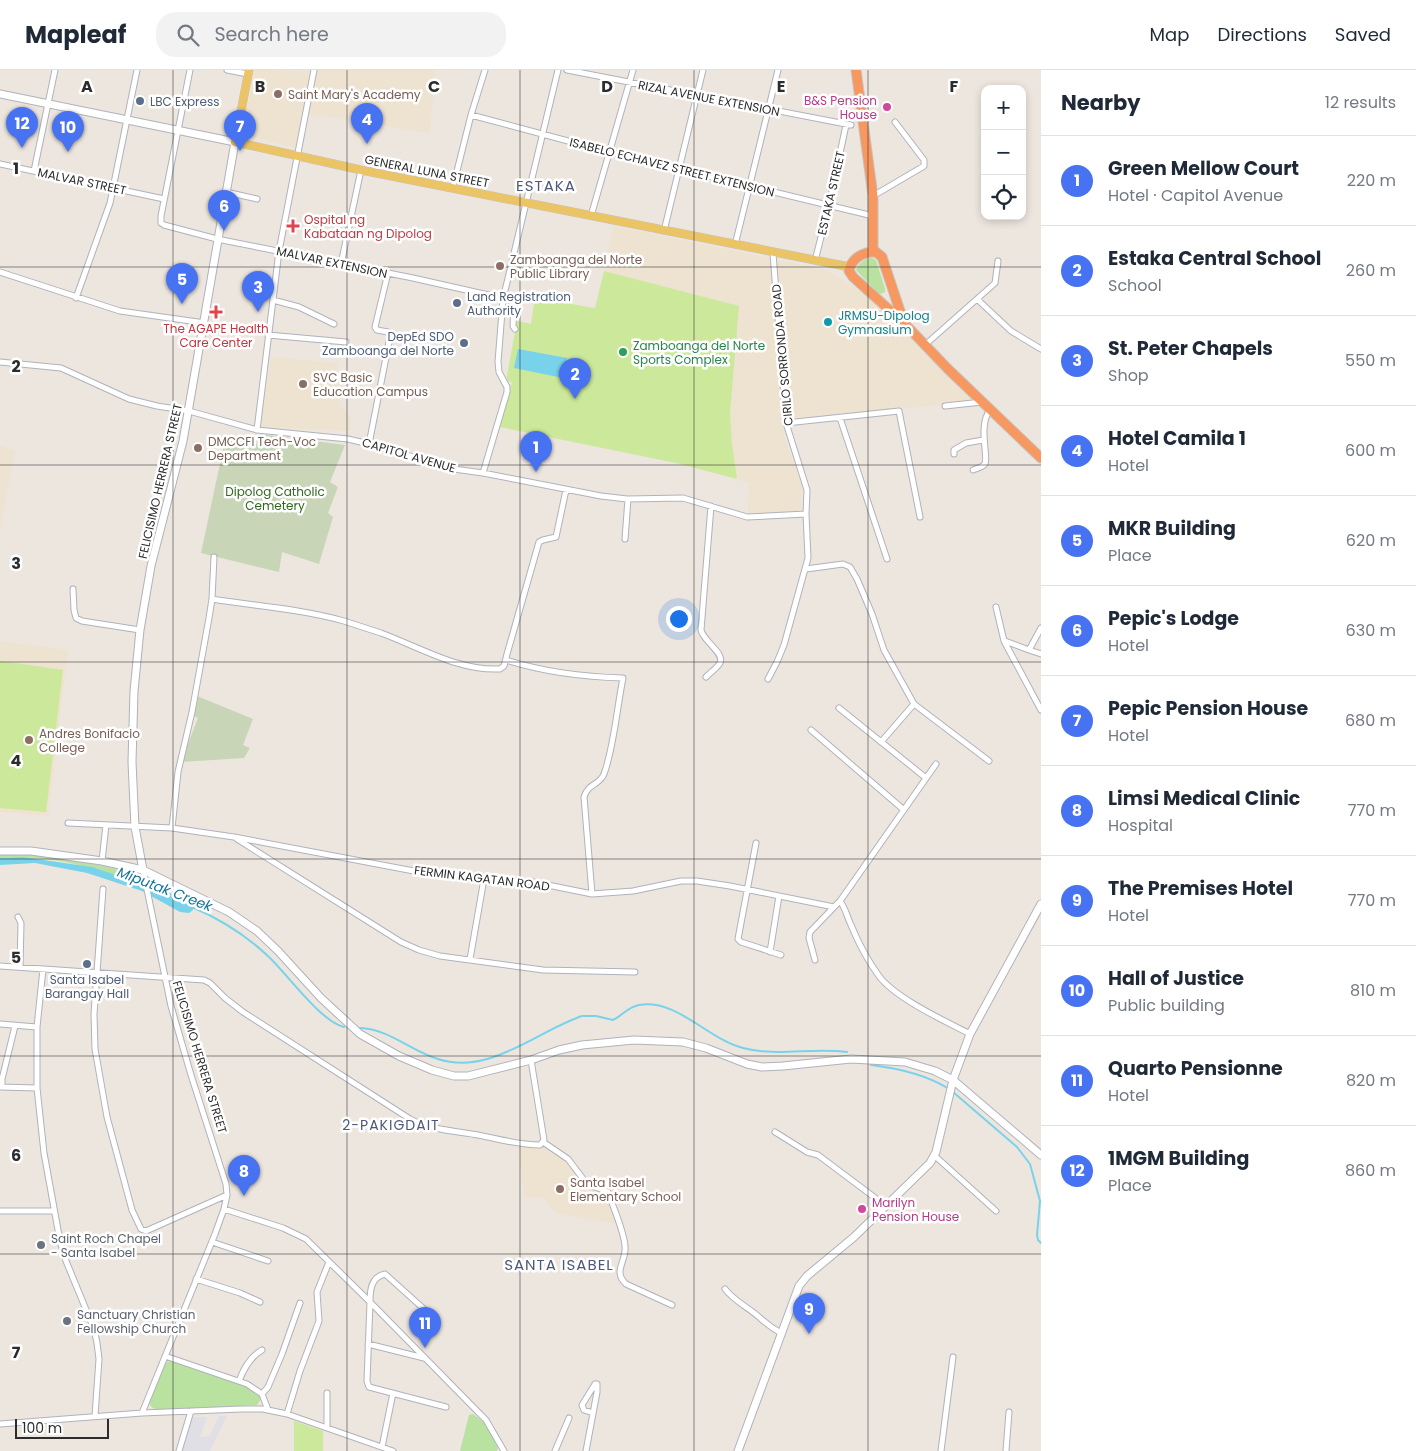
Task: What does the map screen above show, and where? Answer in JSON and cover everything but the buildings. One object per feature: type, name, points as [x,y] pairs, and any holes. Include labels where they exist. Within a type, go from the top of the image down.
[{"type":"highway","points":[[856,70],[873,196],[873,252]]},
{"type":"highway","points":[[904,323],[880,254],[873,252],[864,254],[854,260],[850,267],[853,277],[904,323],[990,410],[1041,458]]},
{"type":"highway","points":[[878,300],[885,299],[892,291]]},
{"type":"main road","name":"FELICISIMO HERRERA STREET","points":[[235,142],[248,72]]},
{"type":"main road","name":"GENERAL LUNA STREET","points":[[235,142],[361,170],[850,267]]},
{"type":"street","points":[[34,171],[55,70]]},
{"type":"street","points":[[76,298],[115,187],[137,70]]},
{"type":"street","points":[[164,199],[190,70]]},
{"type":"street","points":[[227,70],[248,72]]},
{"type":"street","points":[[257,430],[279,250],[314,70]]},
{"type":"street","points":[[453,187],[471,115],[485,70]]},
{"type":"street","points":[[483,473],[507,392],[507,387],[499,372],[498,362],[503,298],[558,70]]},
{"type":"street","name":"RIZAL AVENUE EXTENSION","points":[[567,70],[848,125]]},
{"type":"street","points":[[591,216],[633,70]]},
{"type":"street","points":[[664,231],[703,70]]},
{"type":"street","points":[[734,245],[778,70]]},
{"type":"street","name":"GENERAL LUNA STREET","points":[[0,94],[235,142]]},
{"type":"street","name":"ISABELO ECHAVEZ STREET EXTENSION","points":[[471,115],[609,152],[874,216]]},
{"type":"street","points":[[873,196],[923,167],[925,164],[923,158],[895,122]]},
{"type":"street","name":"ESTAKA STREET","points":[[815,261],[848,125]]},
{"type":"street","name":"FELICISIMO HERRERA STREET","points":[[142,1413],[212,1242],[227,1195],[226,1184],[191,1075],[164,976],[136,826],[132,727],[135,672],[151,566],[176,473],[189,411],[235,142]]},
{"type":"street","name":"MALVAR STREET","points":[[0,164],[115,187],[164,199]]},
{"type":"street","points":[[341,264],[361,170]]},
{"type":"street","points":[[226,192],[257,199]]},
{"type":"street","name":"MALVAR EXTENSION","points":[[164,199],[162,223],[166,226],[217,239],[279,250],[503,298]]},
{"type":"street","name":"CIRILO SORRONDA ROAD","points":[[768,679],[784,645],[808,558],[806,481],[786,423],[773,253]]},
{"type":"street","points":[[925,345],[995,283],[998,261]]},
{"type":"street","points":[[0,272],[76,298],[133,314],[204,322]]},
{"type":"street","points":[[369,444],[390,337],[388,332],[377,330],[375,327],[388,273]]},
{"type":"street","points":[[503,298],[510,301],[514,306],[513,326],[516,329]]},
{"type":"street","points":[[977,299],[1011,331],[1041,349]]},
{"type":"street","points":[[273,300],[299,307],[334,324]]},
{"type":"street","points":[[268,335],[346,342]]},
{"type":"street","name":"CAPITOL AVENUE","points":[[0,362],[61,368],[129,398],[157,406],[189,411],[241,427],[348,439],[442,466],[566,490],[628,499],[683,498],[747,517],[806,514]]},
{"type":"street","points":[[945,406],[982,402]]},
{"type":"street","points":[[973,470],[986,464],[987,458],[983,440],[986,415],[990,410]]},
{"type":"street","points":[[786,423],[899,411],[920,517]]},
{"type":"street","points":[[840,418],[887,559]]},
{"type":"street","points":[[954,454],[954,450],[966,443],[983,440]]},
{"type":"street","points":[[212,599],[295,610],[323,616],[381,633],[447,660],[482,669],[500,669],[504,666],[506,660],[539,542],[556,537],[566,490]]},
{"type":"street","points":[[625,539],[628,499]]},
{"type":"street","points":[[706,677],[720,662],[721,658],[716,650],[704,639],[701,630],[711,506]]},
{"type":"street","points":[[172,828],[178,772],[192,712],[212,599],[214,557]]},
{"type":"street","points":[[806,569],[843,564],[850,567],[868,605],[884,650],[914,704],[988,761]]},
{"type":"street","points":[[73,589],[76,618],[82,622],[140,630]]},
{"type":"street","points":[[996,607],[1004,641],[1039,701],[1041,710]]},
{"type":"street","points":[[1029,650],[1041,628]]},
{"type":"street","points":[[1004,641],[1041,654]]},
{"type":"street","points":[[506,660],[533,668],[566,674],[623,678],[612,742],[604,774],[600,780],[586,790],[584,796],[592,894]]},
{"type":"street","points":[[881,742],[914,704]]},
{"type":"street","points":[[839,708],[926,778]]},
{"type":"street","points":[[811,730],[904,810]]},
{"type":"street","points":[[815,960],[809,938],[813,927],[840,901],[936,764]]},
{"type":"street","name":"FERMIN KAGATAN ROAD","points":[[68,823],[172,828],[435,874],[539,883],[592,894],[634,891],[681,881],[697,881],[834,907]]},
{"type":"street","points":[[102,861],[106,825]]},
{"type":"street","points":[[234,838],[401,942],[419,950],[440,956],[543,970],[635,972]]},
{"type":"street","points":[[756,843],[738,939],[741,942],[781,955]]},
{"type":"street","points":[[0,851],[31,851],[102,861],[143,871],[229,912],[244,921],[278,951],[299,975],[360,1034],[399,1056],[432,1070],[454,1076],[479,1074],[531,1060],[559,1050],[582,1045],[634,1040],[682,1042],[762,1067],[851,1059],[889,1060],[935,1071],[1041,1154]]},
{"type":"street","points":[[470,960],[484,879]]},
{"type":"street","points":[[103,889],[94,1014],[96,1060],[107,1117],[132,1210],[141,1229],[144,1231],[227,1195]]},
{"type":"street","points":[[770,952],[778,896]]},
{"type":"street","points":[[840,901],[878,975],[886,985],[924,1010],[970,1034]]},
{"type":"street","points":[[738,1451],[799,1286],[807,1276],[854,1237],[935,1156],[952,1084],[970,1034],[1041,904]]},
{"type":"street","points":[[18,917],[21,923],[20,967]]},
{"type":"street","points":[[0,966],[164,976],[197,979],[210,983],[243,1012],[421,1125],[519,1144],[540,1145],[543,1142]]},
{"type":"street","points":[[43,968],[37,1028],[37,1088],[44,1153],[60,1241],[66,1261],[94,1329],[97,1343],[99,1359],[95,1416]]},
{"type":"street","points":[[0,1024],[37,1028]]},
{"type":"street","points":[[16,1026],[1,1088],[37,1088]]},
{"type":"street","points":[[531,1060],[543,1142],[568,1159],[587,1184],[608,1192],[625,1245],[625,1255],[620,1270],[621,1279],[626,1284],[672,1305]]},
{"type":"street","points":[[775,1132],[806,1152],[818,1155],[886,1206]]},
{"type":"street","points":[[935,1156],[996,1211]]},
{"type":"street","points":[[224,1209],[298,1234],[306,1239],[486,1420],[504,1451]]},
{"type":"street","points":[[0,1211],[54,1211]]},
{"type":"street","points":[[212,1242],[268,1262]]},
{"type":"street","points":[[287,1414],[300,1371],[319,1322],[317,1292],[330,1262]]},
{"type":"street","points":[[424,1309],[385,1274],[377,1277],[371,1286],[367,1384],[370,1387],[446,1407]]},
{"type":"street","points":[[196,1279],[240,1293],[260,1302]]},
{"type":"street","points":[[725,1289],[730,1296],[760,1318],[765,1324],[781,1333]]},
{"type":"street","points":[[262,1394],[268,1387],[282,1354],[300,1304]]},
{"type":"street","points":[[368,1344],[424,1358]]},
{"type":"street","points":[[238,1381],[246,1363],[262,1350]]},
{"type":"street","points":[[165,1356],[247,1384],[262,1394],[268,1410]]},
{"type":"street","points":[[940,1451],[953,1357]]},
{"type":"street","points":[[586,1451],[594,1413],[597,1386],[595,1384],[582,1405],[584,1410],[594,1413]]},
{"type":"street","points":[[327,1393],[327,1428]]},
{"type":"street","points":[[382,1447],[393,1393]]},
{"type":"street","points":[[0,1424],[95,1416],[241,1408],[268,1410],[287,1414],[393,1451]]},
{"type":"street","points":[[179,1451],[191,1411]]},
{"type":"street","points":[[1006,1451],[1009,1412]]},
{"type":"street","points":[[555,1451],[569,1418]]},
{"type":"shaded area","name":"Saint Mary's Academy","points":[[255,70],[310,71],[295,148],[249,136],[245,129],[245,117]]},
{"type":"shaded area","points":[[315,70],[435,70],[430,133],[308,114]]},
{"type":"shaded area","points":[[614,226],[770,258],[784,436],[802,487],[799,511],[748,514],[749,483],[737,479],[730,414],[739,306],[604,271]]},
{"type":"shaded area","points":[[777,260],[827,270],[875,301],[976,402],[791,418]]},
{"type":"shaded area","name":"SVC Basic Education Campus","points":[[271,357],[337,363],[340,406],[351,419],[350,431],[261,427]]},
{"type":"shaded area","points":[[0,446],[15,451],[0,528]]},
{"type":"shaded area","name":"Andres Bonifacio College","points":[[0,641],[68,650],[48,816],[0,812]]},
{"type":"shaded area","name":"Santa Isabel Elementary School","points":[[546,1146],[567,1160],[585,1185],[607,1193],[618,1224],[557,1214],[543,1197],[525,1198],[518,1147]]},
{"type":"shaded area","points":[[219,1416],[227,1416],[210,1451],[181,1451],[192,1417],[207,1417],[200,1437],[210,1436]]},
{"type":"green space","points":[[872,258],[876,260],[885,289],[885,292],[881,294],[856,270],[862,261]]},
{"type":"green space","name":"Zamboanga del Norte Sports Complex","points":[[604,271],[739,306],[730,414],[737,479],[676,463],[500,427],[512,382],[506,381],[517,321],[531,324],[535,298],[595,308]]},
{"type":"green space","name":"Dipolog Catholic Cemetery","points":[[259,434],[345,445],[330,482],[338,487],[328,513],[333,517],[319,564],[282,552],[279,572],[201,553],[225,440],[256,445]]},
{"type":"green space","name":"Andres Bonifacio College","points":[[0,661],[63,670],[46,812],[0,808]]},
{"type":"green space","points":[[197,696],[253,719],[243,745],[250,748],[244,758],[181,762],[198,718],[192,715]]},
{"type":"green space","points":[[23,853],[129,871],[138,875],[143,885],[108,873],[55,860],[19,857],[0,858],[0,855]]},
{"type":"green space","points":[[170,1361],[238,1382],[259,1394],[261,1399],[257,1405],[157,1410],[150,1406],[150,1399],[162,1367]]},
{"type":"green space","points":[[473,1414],[486,1424],[498,1448],[497,1451],[460,1451],[469,1415]]},
{"type":"green space","points":[[294,1421],[323,1431],[323,1451],[294,1451]]},
{"type":"water","points":[[518,349],[567,358],[563,378],[514,368]]},
{"type":"water","points":[[23,857],[92,867],[176,895],[193,905],[193,910],[189,913],[180,912],[142,891],[87,873],[35,863],[0,865],[0,858]]},
{"type":"waterway","name":"Miputak Creek","points":[[192,907],[223,923],[252,942],[277,965],[315,1007],[335,1023],[344,1027]]},
{"type":"waterway","name":"Miputak Creek","points":[[360,1028],[381,1032],[438,1059],[457,1063],[476,1062],[494,1057],[582,1016],[596,1016],[613,1020],[635,1006],[653,1005],[679,1013],[730,1044],[743,1048],[769,1052],[847,1052]]},
{"type":"waterway","name":"Miputak Creek","points":[[871,1065],[911,1073],[949,1089]]},
{"type":"waterway","name":"Miputak Creek","points":[[953,1092],[1017,1147],[1030,1164],[1040,1201],[1037,1235],[1041,1243]]},
{"type":"place","name":"Saint Mary's Academy","points":[[278,94]]},
{"type":"place","name":"LBC Express","points":[[140,101]]},
{"type":"place","name":"B&S Pension House","points":[[887,107]]},
{"type":"place","name":"Hotel Camila 1","points":[[367,144]]},
{"type":"place","name":"1MGM Building","points":[[22,148]]},
{"type":"place","name":"Pepic Pension House","points":[[240,151]]},
{"type":"place","name":"Hall of Justice","points":[[68,152]]},
{"type":"place","name":"Ospital ng Kabataan ng Dipolog","points":[[293,226]]},
{"type":"place","name":"Pepic's Lodge","points":[[224,231]]},
{"type":"place","name":"Zamboanga del Norte Public Library","points":[[500,266]]},
{"type":"place","name":"Land Registration Authority","points":[[457,303]]},
{"type":"place","name":"MKR Building","points":[[182,304]]},
{"type":"place","name":"The AGAPE Health Care Center","points":[[216,312]]},
{"type":"place","name":"St. Peter Chapels","points":[[258,312]]},
{"type":"place","name":"JRMSU-Dipolog Gymnasium","points":[[828,322]]},
{"type":"place","name":"DepEd SDO Zamboanga del Norte","points":[[464,343]]},
{"type":"place","name":"Zamboanga del Norte Sports Complex","points":[[623,352]]},
{"type":"place","name":"SVC Basic Education Campus","points":[[303,384]]},
{"type":"place","name":"Estaka Central School","points":[[575,399]]},
{"type":"place","name":"DMCCFI Tech-Voc Department","points":[[198,448]]},
{"type":"place","name":"Green Mellow Court","points":[[536,472]]},
{"type":"place","name":"Andres Bonifacio College","points":[[29,740]]},
{"type":"place","name":"Santa Isabel Barangay Hall","points":[[87,964]]},
{"type":"place","name":"Santa Isabel Elementary School","points":[[560,1189]]},
{"type":"place","name":"Limsi Medical Clinic","points":[[244,1196]]},
{"type":"place","name":"Marilyn Pension House","points":[[862,1209]]},
{"type":"place","name":"Saint Roch Chapel - Santa Isabel","points":[[41,1245]]},
{"type":"place","name":"Sanctuary Christian Fellowship Church","points":[[67,1321]]},
{"type":"place","name":"The Premises Hotel","points":[[809,1334]]},
{"type":"place","name":"Quarto Pensionne","points":[[425,1348]]},
{"type":"district","name":"ESTAKA","points":[[546,185]]},
{"type":"district","name":"2-PAKIGDAIT","points":[[391,1125]]},
{"type":"district","name":"SANTA ISABEL","points":[[559,1264]]}]
